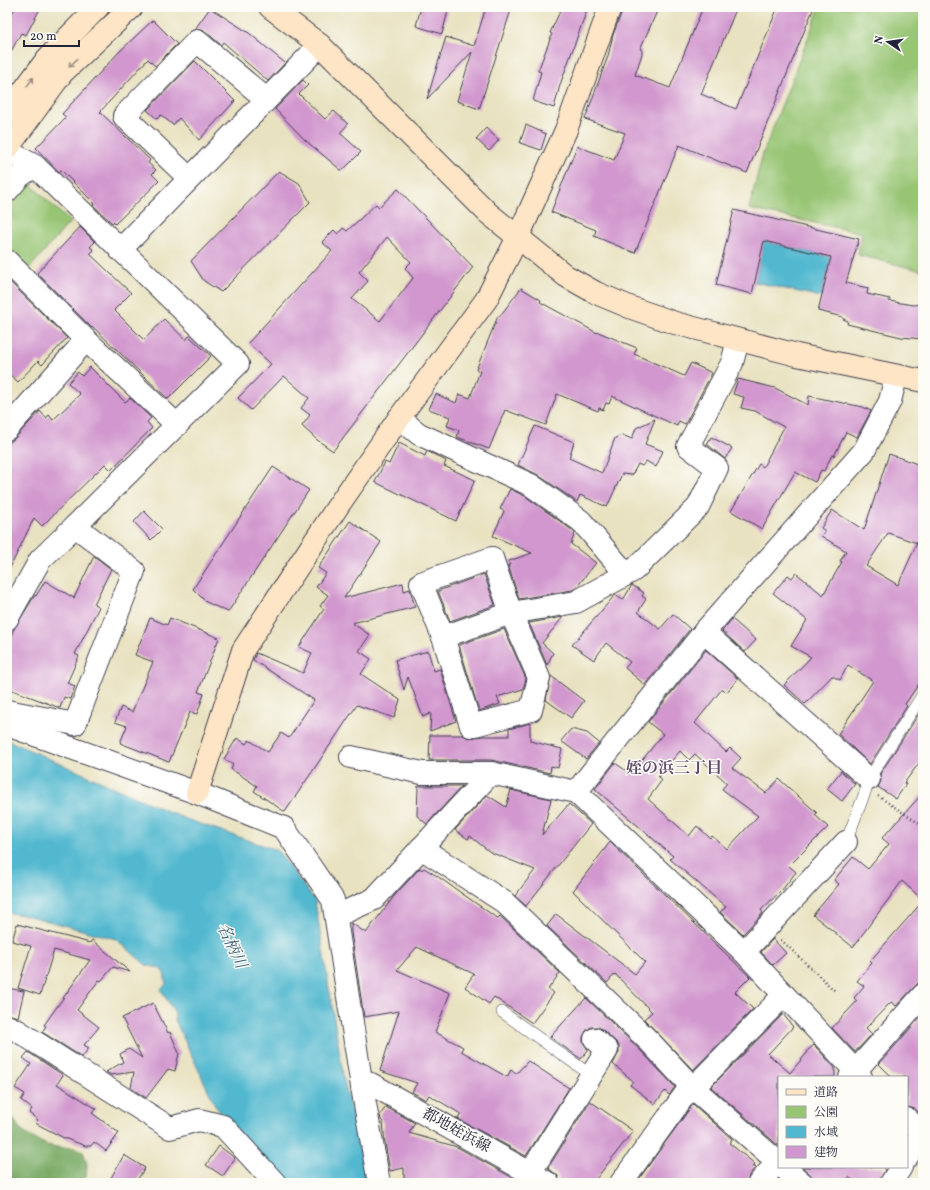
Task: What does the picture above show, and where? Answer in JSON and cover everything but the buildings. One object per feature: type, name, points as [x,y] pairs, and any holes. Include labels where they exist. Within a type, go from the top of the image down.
[{"type":"street","points":[[7,113],[47,59],[98,7]]},
{"type":"street","points":[[7,619],[40,560],[238,364],[35,166],[7,150],[62,73],[132,7]]},
{"type":"street","points":[[270,7],[320,45],[488,213],[566,276],[596,293],[661,318],[797,356],[896,377],[923,381]]},
{"type":"street","points":[[197,793],[243,650],[340,503],[399,418],[486,300],[518,237],[566,130],[610,7]]},
{"type":"street","points":[[189,178],[124,116],[197,41],[266,99]]},
{"type":"street","points":[[120,250],[320,45]]},
{"type":"street","points":[[7,191],[20,176],[35,166]]},
{"type":"street","points":[[7,261],[86,340],[177,425]]},
{"type":"street","points":[[7,429],[86,340]]},
{"type":"street","points":[[443,636],[511,613],[576,602],[634,570],[698,507],[717,468],[688,446],[732,363],[738,340]]},
{"type":"street","points":[[576,792],[704,632],[864,451],[890,401],[896,377]]},
{"type":"street","points":[[399,418],[419,434],[531,485],[580,521],[626,574]]},
{"type":"street","points":[[7,711],[75,724],[134,571],[75,526]]},
{"type":"street","points":[[492,558],[511,613],[538,678],[531,710],[472,726],[443,636],[421,583],[492,558]]},
{"type":"street","points":[[704,632],[868,783]]},
{"type":"street","points":[[7,725],[197,793],[284,828],[333,900],[362,1087],[379,1183]]},
{"type":"street","points":[[351,757],[422,772],[491,773],[576,792],[744,952],[855,1075],[923,995]]},
{"type":"street","points":[[336,916],[374,899],[491,773]]},
{"type":"street","points":[[744,952],[846,842]]},
{"type":"street","points":[[421,848],[504,902],[650,1042],[691,1086],[778,1161]]},
{"type":"street","points":[[621,1183],[691,1086],[698,1083],[784,995]]},
{"type":"street","points":[[7,1026],[18,1031],[170,1128],[199,1120],[223,1126],[275,1183]]},
{"type":"street","points":[[539,1178],[591,1075],[608,1050],[595,1039]]},
{"type":"street","name":"都地姪浜線","points":[[362,1087],[371,1084],[539,1178]]},
{"type":"street","points":[[908,1155],[917,1128]]},
{"type":"street","points":[[759,1183],[778,1165]]},
{"type":"street","points":[[786,1168],[802,1183]]},
{"type":"street","points":[[891,1183],[900,1168]]},
{"type":"lane","points":[[846,842],[868,783],[923,694]]},
{"type":"lane","points":[[502,1012],[591,1075]]},
{"type":"path","points":[[868,783],[923,826]]},
{"type":"path","points":[[768,927],[835,991]]},
{"type":"green space","points":[[820,7],[923,7],[923,271],[858,255],[862,233],[749,209],[762,156]]},
{"type":"green space","points":[[29,183],[70,222],[28,270],[7,249],[7,204],[15,187]]},
{"type":"green space","points":[[7,1111],[22,1131],[38,1141],[60,1148],[71,1148],[83,1151],[87,1164],[86,1177],[78,1183],[7,1183]]},
{"type":"water","points":[[764,241],[831,257],[821,297],[755,282]]},
{"type":"water","name":"名柄川","points":[[7,740],[183,818],[277,850],[315,901],[344,1080],[367,1183],[281,1183],[216,1107],[175,1020],[175,1013],[161,990],[166,984],[164,973],[159,968],[146,965],[116,939],[25,915],[7,913]]},
{"type":"district","name":"姪の浜三丁目","points":[[674,769]]}]
